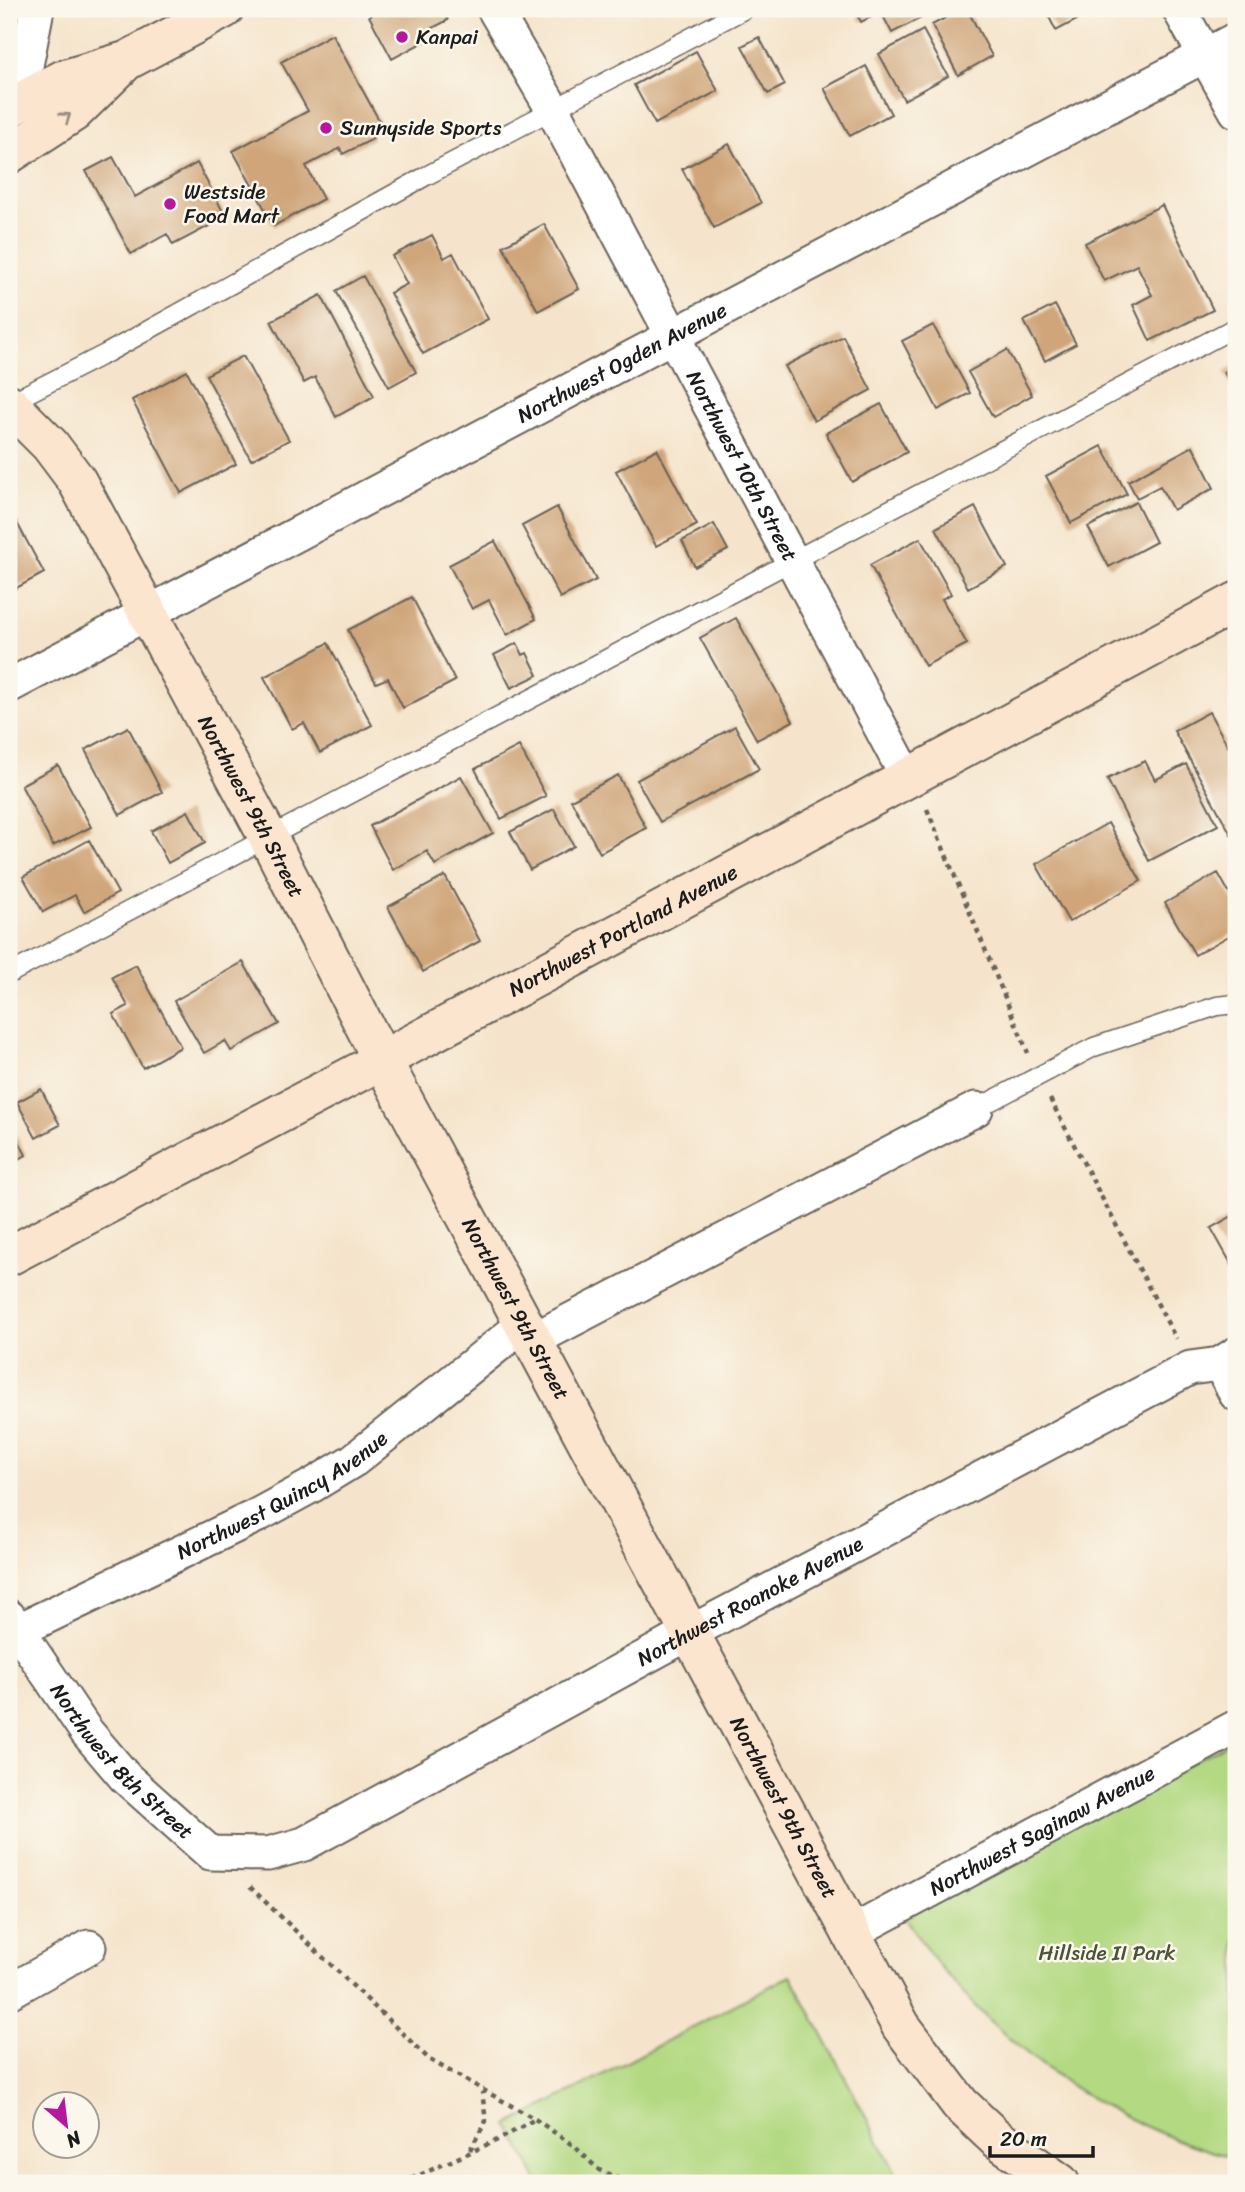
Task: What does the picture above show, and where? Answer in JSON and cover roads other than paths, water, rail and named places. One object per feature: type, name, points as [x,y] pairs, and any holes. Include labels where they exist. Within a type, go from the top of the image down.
[{"type":"street","points":[[14,105],[37,9]]},
{"type":"street","points":[[14,105],[62,80],[125,61],[224,9]]},
{"type":"street","name":"Northwest 10th Street","points":[[494,9],[552,110],[907,777]]},
{"type":"street","points":[[1180,9],[1236,111]]},
{"type":"street","name":"Northwest Ogden Avenue","points":[[9,686],[1236,38]]},
{"type":"street","points":[[9,154],[74,112],[125,61]]},
{"type":"street","name":"Northwest 9th Street","points":[[9,404],[50,445],[78,481],[268,837],[382,1060],[527,1333],[691,1632],[849,1934],[901,2026],[960,2104],[996,2138],[1060,2183]]},
{"type":"street","name":"Northwest Portland Avenue","points":[[9,1256],[382,1060],[1236,602]]},
{"type":"street","name":"Northwest Quincy Avenue","points":[[13,1624],[313,1485],[354,1460],[527,1333],[976,1109]]},
{"type":"street","points":[[1228,1359],[1236,1394]]},
{"type":"street","name":"Northwest Roanoke Avenue","points":[[268,1854],[304,1844],[691,1632],[1190,1368],[1228,1359]]},
{"type":"street","name":"Northwest 8th Street","points":[[13,1624],[86,1731],[117,1768],[210,1853],[268,1854]]},
{"type":"street","name":"Northwest Saginaw Avenue","points":[[849,1934],[1236,1727]]},
{"type":"street","points":[[9,1992],[89,1948]]},
{"type":"lane","points":[[9,404],[552,110],[745,9]]},
{"type":"lane","points":[[9,974],[1236,327]]},
{"type":"lane","points":[[976,1109],[1094,1047],[1217,1006],[1236,1004]]},
{"type":"place","name":"Kanpai","points":[[402,37]]},
{"type":"place","name":"Sunnyside Sports","points":[[326,128]]},
{"type":"place","name":"Westside Food Mart","points":[[170,204]]},
{"type":"park label","name":"Hillside II Park","points":[[1107,1953]]}]
